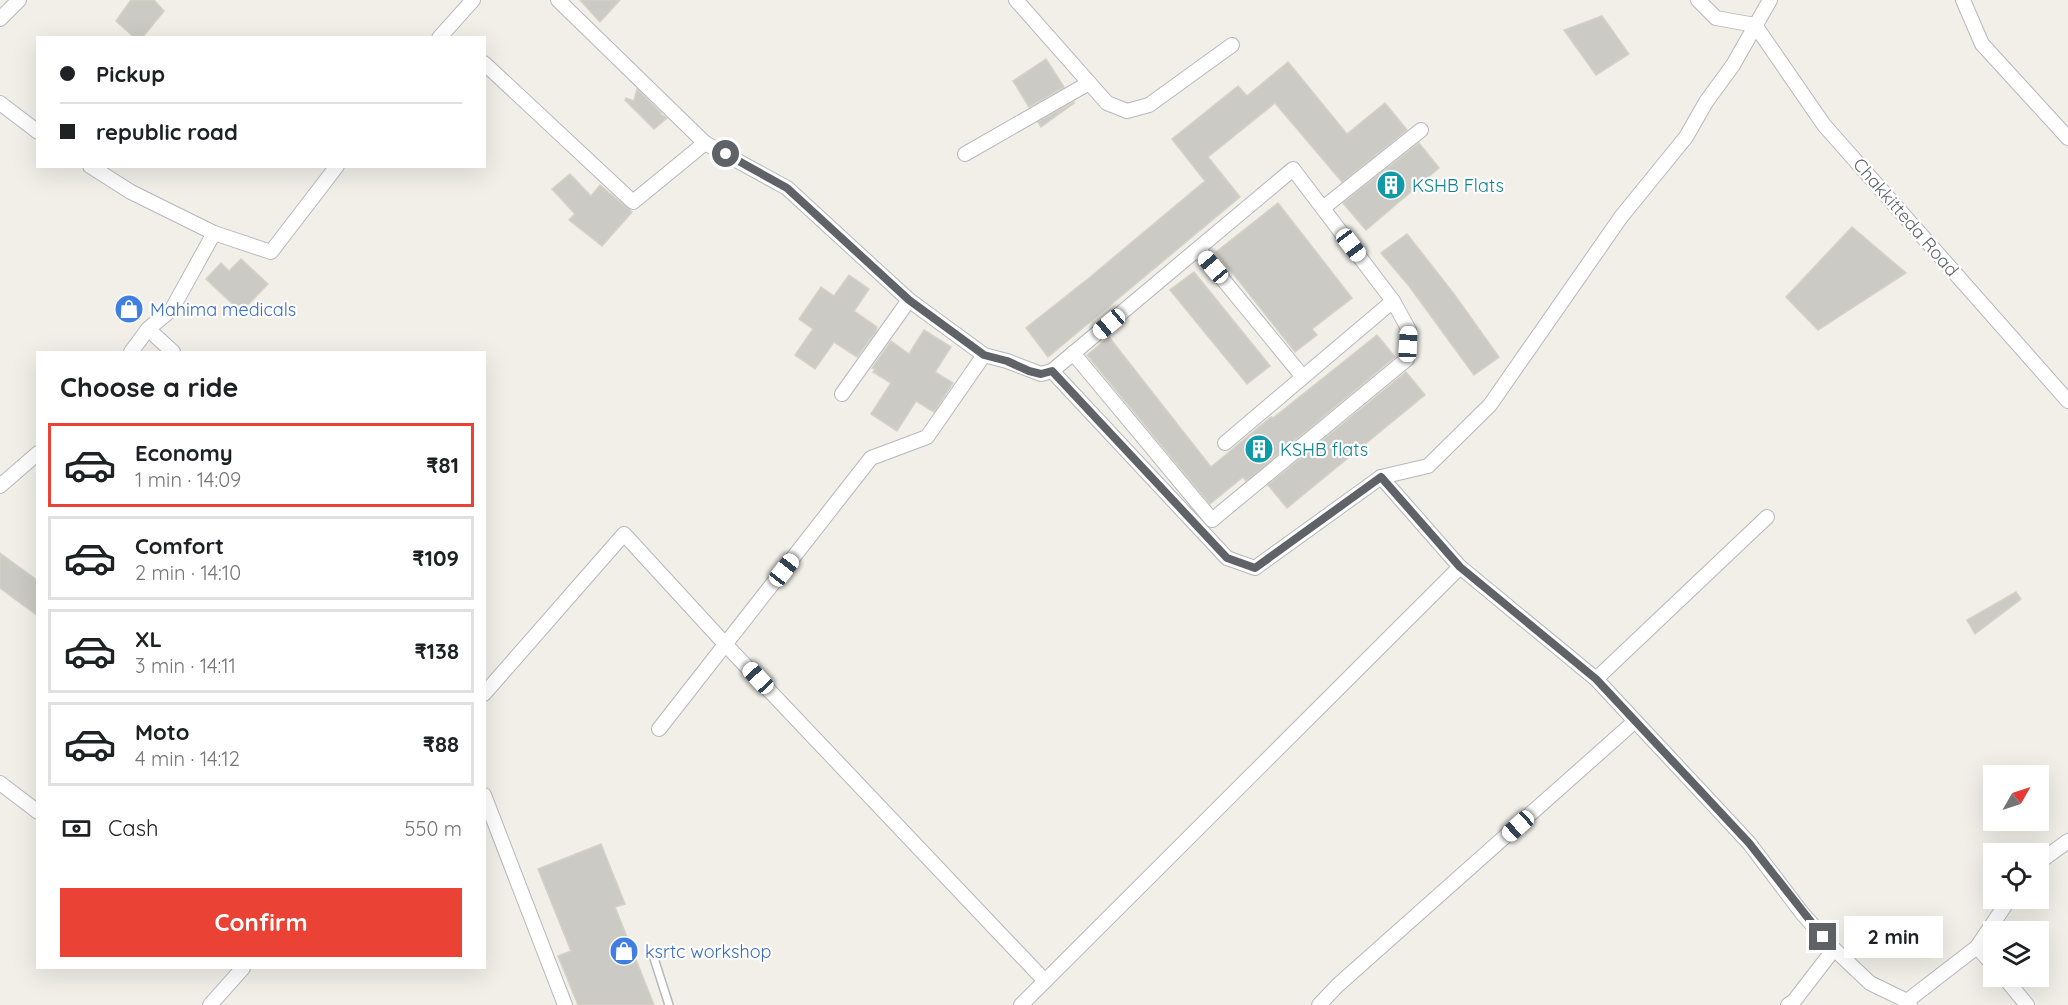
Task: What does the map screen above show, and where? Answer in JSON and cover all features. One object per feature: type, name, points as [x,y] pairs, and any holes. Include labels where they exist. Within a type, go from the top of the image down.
[{"type":"street","points":[[0,19],[19,0]]},
{"type":"street","points":[[442,36],[473,0]]},
{"type":"street","points":[[558,0],[705,143],[787,188],[909,300],[984,355],[1041,374],[1052,371],[1293,168],[1393,301],[1409,330],[1407,359],[1212,520],[1073,354]]},
{"type":"street","points":[[1017,0],[1107,104],[1127,111],[1149,105],[1232,45]]},
{"type":"street","points":[[1698,0],[1716,18],[1755,25]]},
{"type":"street","points":[[1052,371],[1227,558],[1255,568],[1381,477],[1428,466],[1490,405],[1621,217],[1686,137],[1706,102],[1733,65],[1770,0]]},
{"type":"street","points":[[1963,0],[1982,44],[2068,138]]},
{"type":"street","name":"Chakkitteda Road","points":[[1755,25],[1824,125],[2068,400]]},
{"type":"street","points":[[486,65],[633,202],[705,143]]},
{"type":"street","points":[[965,154],[1089,83]]},
{"type":"street","points":[[0,103],[36,130]]},
{"type":"street","points":[[1323,208],[1421,130]]},
{"type":"street","points":[[93,168],[131,192],[214,233],[271,252],[335,168]]},
{"type":"street","points":[[132,351],[148,330],[172,309],[214,233]]},
{"type":"street","points":[[1197,249],[1303,377]]},
{"type":"street","points":[[842,394],[909,300]]},
{"type":"street","points":[[1225,443],[1393,301]]},
{"type":"street","points":[[148,330],[172,351]]},
{"type":"street","points":[[659,729],[871,458],[927,438],[984,355]]},
{"type":"street","points":[[0,486],[36,455]]},
{"type":"street","points":[[1381,477],[1460,567],[1596,679],[1749,843],[1802,913],[1834,950],[1870,983],[1909,1003],[1977,947],[2003,909]]},
{"type":"street","points":[[1596,679],[1767,517]]},
{"type":"street","points":[[486,692],[624,534],[726,645],[1045,981]]},
{"type":"street","points":[[1021,1005],[1460,567]]},
{"type":"street","points":[[1319,1005],[1338,985],[1634,722]]},
{"type":"street","points":[[0,783],[36,810]]},
{"type":"street","points":[[486,800],[565,1005]]},
{"type":"street","points":[[2049,855],[2068,842]]},
{"type":"street","points":[[1977,947],[1983,954]]},
{"type":"street","points":[[1788,1005],[1794,1001],[1834,950]]},
{"type":"street","points":[[210,1005],[242,969]]},
{"type":"street","points":[[2011,987],[2027,1005]]},
{"type":"lane","points":[[652,952],[669,1005]]},
{"type":"building","points":[[131,0],[154,0],[164,11],[144,36],[133,36],[116,21]]},
{"type":"building","points":[[580,0],[620,0],[600,22]]},
{"type":"building","points":[[1602,16],[1629,54],[1596,75],[1564,30]]},
{"type":"building","points":[[1046,59],[1064,87],[1029,107],[1013,81]]},
{"type":"building","points":[[1288,62],[1347,134],[1385,103],[1407,130],[1342,182],[1275,103],[1208,157],[1240,197],[1048,357],[1026,328],[1205,181],[1172,139],[1238,86],[1247,96]]},
{"type":"building","points":[[637,89],[660,114],[667,118],[654,129],[625,100],[626,98],[634,101]]},
{"type":"building","points":[[1074,103],[1041,127],[1038,122]]},
{"type":"building","name":"KSHB Flats","points":[[1419,143],[1439,168],[1366,230],[1343,203]]},
{"type":"building","points":[[570,174],[591,196],[600,185],[632,212],[602,246],[569,220],[575,214],[552,189]]},
{"type":"building","points":[[1278,203],[1352,298],[1312,329],[1317,335],[1295,352],[1216,252]]},
{"type":"building","points":[[1852,227],[1906,273],[1818,330],[1786,297]]},
{"type":"building","points":[[1407,234],[1499,357],[1474,375],[1409,286],[1381,253]]},
{"type":"building","points":[[241,259],[268,284],[241,312],[206,279],[221,263],[229,271]]},
{"type":"building","points":[[1194,272],[1270,366],[1247,384],[1170,290]]},
{"type":"building","points":[[849,275],[869,289],[854,311],[877,327],[876,331],[857,357],[834,342],[815,369],[795,355],[813,329],[799,319],[821,287],[834,296]]},
{"type":"building","points":[[924,330],[951,347],[935,372],[953,383],[934,412],[916,401],[897,431],[871,414],[891,383],[873,372],[875,369],[872,368],[891,341],[909,354]]},
{"type":"building","points":[[1377,335],[1395,357],[1246,481],[1243,477],[1210,504],[1087,355],[1109,337],[1211,467]]},
{"type":"building","points":[[1406,372],[1425,395],[1287,508],[1268,485]]},
{"type":"building","points":[[0,553],[36,580],[36,615],[0,588]]},
{"type":"building","points":[[2016,592],[2021,599],[1975,634],[1967,620]]},
{"type":"building","points":[[601,844],[625,904],[615,907],[654,1005],[578,1005],[558,956],[571,951],[538,869]]},
{"type":"place","name":"KSHB Flats","points":[[1391,185]]},
{"type":"place","name":"Mahima medicals","points":[[129,309]]},
{"type":"place","name":"KSHB flats","points":[[1259,449]]},
{"type":"place","name":"ksrtc workshop","points":[[624,951]]},
{"type":"route","points":[[726,154],[787,188],[909,300],[984,355],[1041,374],[1052,371],[1227,558],[1255,568],[1381,477],[1460,567],[1596,679],[1749,843],[1823,937]]}]
